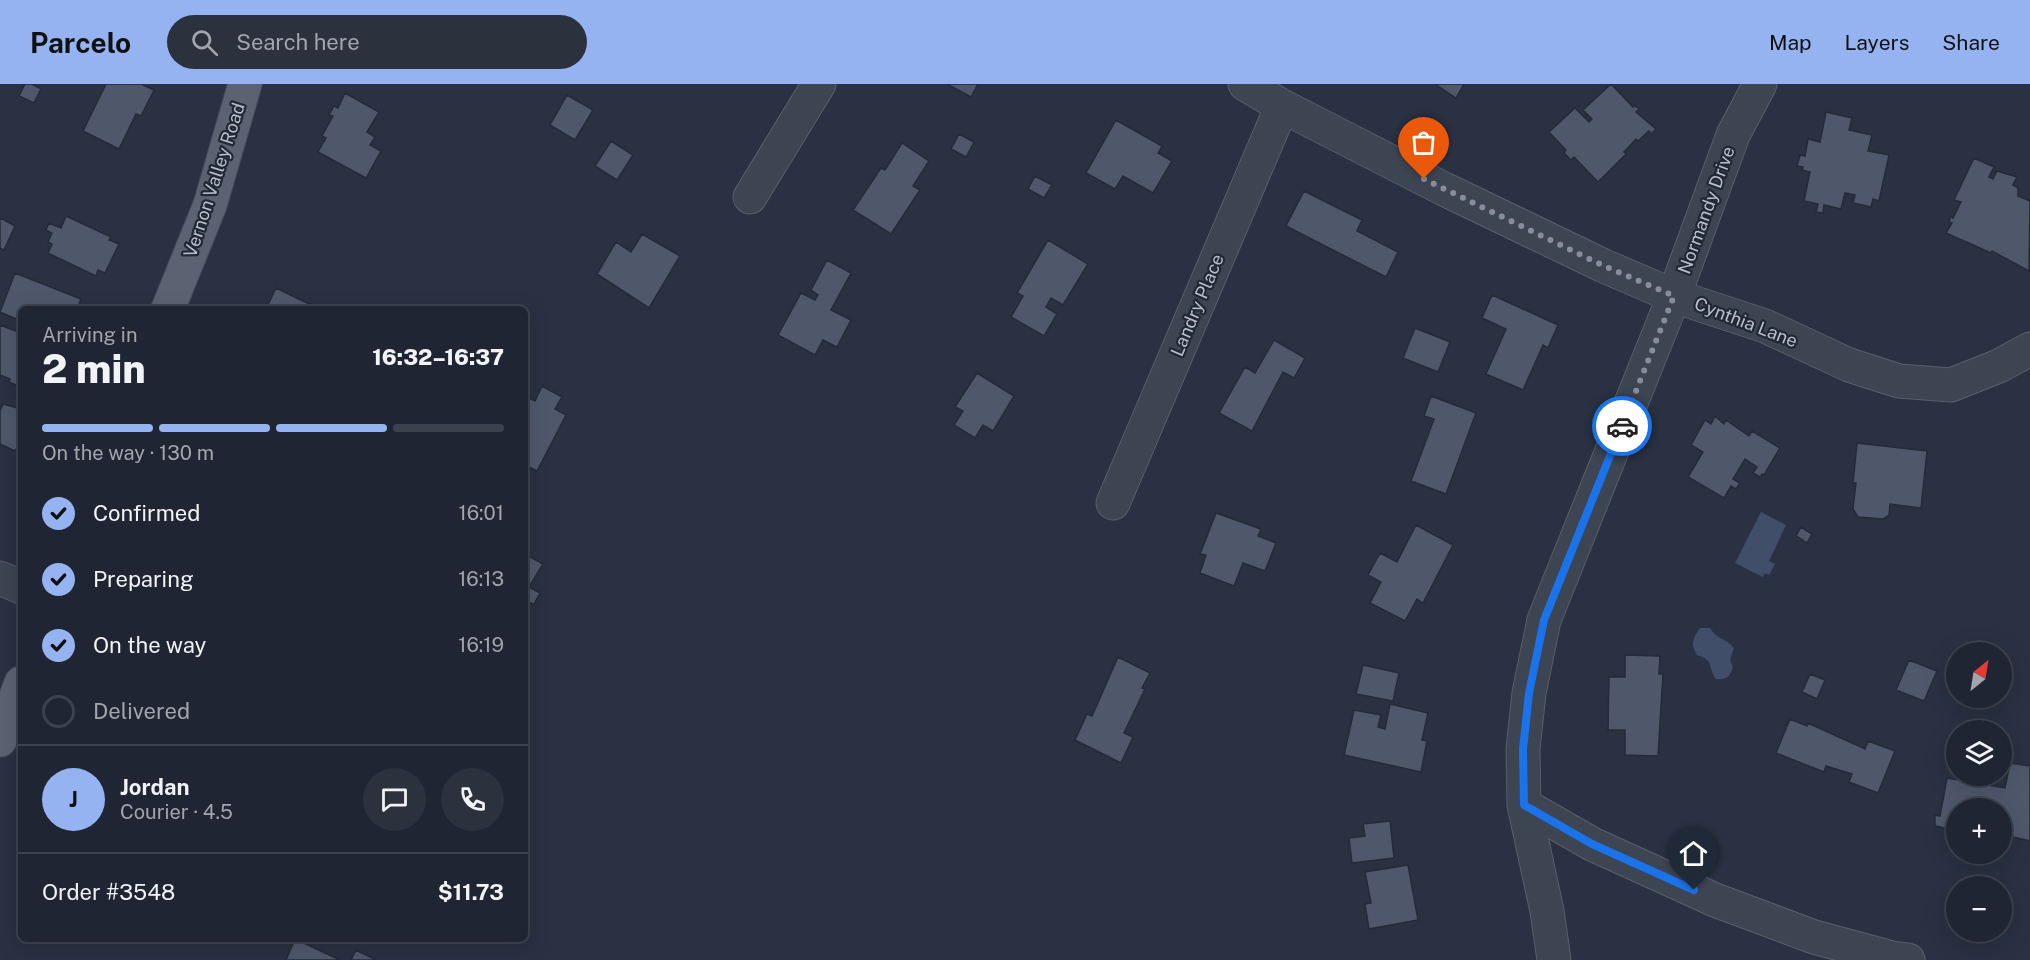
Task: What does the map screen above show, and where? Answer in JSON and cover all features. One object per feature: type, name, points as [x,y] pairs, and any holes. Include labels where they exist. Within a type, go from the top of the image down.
[{"type":"main road","name":"Vernon Valley Road","points":[[169,306],[210,205],[245,84]]},
{"type":"main road","points":[[0,740],[18,691]]},
{"type":"street","points":[[750,197],[819,84]]},
{"type":"street","name":"Cynthia Lane","points":[[1245,84],[1282,106],[1583,256],[1674,296],[1765,326],[1849,365],[1899,381],[1951,385],[1999,366],[2030,349]]},
{"type":"street","name":"Normandy Drive","points":[[1554,960],[1547,911],[1524,805],[1523,749],[1529,693],[1544,620],[1674,296],[1733,135],[1760,84]]},
{"type":"street","name":"Landry Place","points":[[1113,503],[1282,106]]},
{"type":"street","points":[[0,578],[18,586]]},
{"type":"street","points":[[1524,805],[1592,844],[1714,900],[1814,937],[1892,958],[1908,960]]},
{"type":"water","points":[[1761,512],[1786,525],[1769,561],[1775,564],[1769,575],[1765,573],[1763,577],[1735,563]]},
{"type":"water","points":[[1700,628],[1710,628],[1734,648],[1730,660],[1733,667],[1725,678],[1716,679],[1709,662],[1697,655],[1695,651],[1693,641]]},
{"type":"building","points":[[25,84],[32,84],[41,89],[34,103],[19,96]]},
{"type":"building","points":[[106,84],[141,84],[154,90],[141,116],[136,114],[119,149],[83,131]]},
{"type":"building","points":[[947,84],[978,84],[971,97]]},
{"type":"building","points":[[1435,84],[1464,84],[1456,98]]},
{"type":"building","points":[[1611,84],[1633,107],[1639,109],[1636,112],[1656,129],[1651,134],[1649,131],[1638,141],[1636,139],[1624,152],[1626,154],[1598,182],[1574,157],[1571,160],[1564,153],[1566,150],[1549,132],[1575,108],[1589,122],[1592,119],[1583,110]]},
{"type":"building","points":[[345,93],[379,112],[367,132],[375,137],[370,145],[381,151],[366,178],[318,152],[326,138],[322,136],[333,116],[329,115],[334,106],[338,108]]},
{"type":"building","points":[[567,95],[593,110],[575,140],[550,125]]},
{"type":"building","points":[[1826,112],[1852,118],[1849,130],[1872,135],[1868,151],[1889,155],[1879,201],[1873,199],[1871,207],[1853,203],[1855,195],[1845,193],[1841,209],[1824,205],[1823,213],[1816,212],[1818,204],[1804,201],[1810,172],[1797,166],[1800,155],[1805,156],[1808,139],[1820,142]]},
{"type":"building","points":[[1116,120],[1162,146],[1158,153],[1172,161],[1153,193],[1123,176],[1115,189],[1086,173]]},
{"type":"building","points":[[959,134],[974,142],[966,157],[951,149]]},
{"type":"building","points":[[611,141],[633,155],[617,180],[595,166]]},
{"type":"building","points":[[902,143],[929,161],[913,186],[920,190],[891,234],[853,210],[881,168],[885,170]]},
{"type":"building","points":[[1974,158],[1994,167],[1989,177],[1993,179],[1997,171],[2017,177],[2013,185],[2018,188],[2018,196],[2030,201],[2029,271],[1992,251],[1991,253],[1946,233],[1952,223],[1949,222],[1951,216],[1953,218],[1961,202],[1954,200]]},
{"type":"building","points":[[1035,176],[1052,185],[1044,198],[1028,189]]},
{"type":"building","points":[[1304,191],[1362,220],[1357,231],[1398,252],[1386,277],[1286,226]]},
{"type":"building","points":[[66,216],[111,237],[109,240],[119,244],[105,273],[98,270],[96,276],[48,253],[52,244],[48,242],[52,233],[46,230],[49,223],[61,228]]},
{"type":"building","points":[[0,218],[15,226],[4,250],[0,248]]},
{"type":"building","points":[[642,234],[680,256],[649,308],[597,274],[616,242],[631,252]]},
{"type":"building","points":[[1048,240],[1088,264],[1063,305],[1051,298],[1046,307],[1057,314],[1044,336],[1011,317],[1023,296],[1017,293]]},
{"type":"building","points":[[827,260],[851,273],[831,310],[851,320],[837,347],[823,340],[815,355],[778,335],[801,293],[815,300],[818,295],[811,290]]},
{"type":"building","points":[[15,273],[81,299],[78,306],[18,306],[18,320],[0,312]]},
{"type":"building","points":[[276,288],[314,306],[267,306]]},
{"type":"building","points":[[1492,295],[1558,325],[1548,348],[1543,345],[1523,390],[1486,374],[1506,329],[1482,318]]},
{"type":"building","points":[[0,325],[18,332],[18,386],[0,375]]},
{"type":"building","points":[[1415,328],[1450,342],[1438,372],[1403,358]]},
{"type":"building","points":[[1274,340],[1305,358],[1294,378],[1283,372],[1252,431],[1219,413],[1245,367],[1255,373]]},
{"type":"building","points":[[977,373],[1014,396],[993,431],[983,425],[975,438],[954,425],[963,411],[955,407]]},
{"type":"building","points":[[542,386],[562,397],[555,409],[566,415],[537,471],[528,466],[528,398],[535,401]]},
{"type":"building","points":[[1431,396],[1476,413],[1446,494],[1411,481],[1434,419],[1424,416]]},
{"type":"building","points":[[3,404],[18,408],[18,446],[15,451],[0,444],[0,411]]},
{"type":"building","points":[[1715,416],[1724,424],[1726,420],[1749,436],[1752,431],[1780,448],[1764,475],[1760,477],[1753,473],[1757,467],[1745,459],[1733,479],[1740,483],[1736,489],[1731,486],[1724,498],[1688,477],[1703,452],[1691,445],[1705,420],[1711,424]]},
{"type":"building","points":[[1857,443],[1927,451],[1921,508],[1890,504],[1889,515],[1883,519],[1858,517],[1853,509]]},
{"type":"building","points":[[1216,513],[1261,529],[1258,536],[1276,543],[1265,571],[1243,563],[1234,586],[1200,573],[1206,555],[1200,554]]},
{"type":"building","points":[[1416,525],[1453,545],[1423,603],[1417,599],[1405,621],[1370,603],[1381,582],[1368,575],[1380,553],[1397,562]]},
{"type":"building","points":[[1801,527],[1812,534],[1807,543],[1796,536]]},
{"type":"building","points":[[528,556],[543,564],[529,587],[540,593],[534,604],[528,602]]},
{"type":"building","points":[[1625,655],[1660,656],[1659,674],[1663,674],[1658,756],[1625,755],[1625,730],[1608,730],[1609,677],[1625,677]]},
{"type":"building","points":[[1118,657],[1150,673],[1124,733],[1133,737],[1121,763],[1075,740],[1087,714],[1092,716]]},
{"type":"building","points":[[1909,660],[1937,671],[1924,701],[1896,690]]},
{"type":"building","points":[[1363,665],[1399,673],[1393,701],[1356,694]]},
{"type":"building","points":[[1810,674],[1825,680],[1817,699],[1802,692]]},
{"type":"building","points":[[1390,704],[1428,713],[1422,740],[1427,741],[1421,772],[1344,755],[1354,710],[1381,715],[1378,727],[1385,729]]},
{"type":"building","points":[[1790,719],[1807,726],[1808,723],[1865,749],[1868,741],[1895,751],[1878,793],[1849,782],[1852,774],[1826,766],[1824,772],[1776,753]]},
{"type":"building","points":[[2012,763],[2030,766],[2030,841],[2012,837],[2012,798],[1946,798],[1946,828],[1935,826],[1935,815],[1940,816],[1946,783],[1946,786],[2005,788],[2005,786],[2012,786]]},
{"type":"building","points":[[1390,821],[1394,858],[1352,863],[1349,838],[1365,836],[1363,824]]},
{"type":"building","points":[[1408,865],[1418,920],[1369,929],[1365,904],[1371,903],[1365,872]]},
{"type":"building","points":[[294,942],[301,942],[340,960],[286,960]]},
{"type":"building","points":[[356,950],[376,960],[351,960]]},
{"type":"way so far","points":[[1424,179],[1604,266],[1674,296],[1622,426]]},
{"type":"route","points":[[1622,426],[1544,620],[1529,693],[1523,749],[1524,805],[1592,844],[1694,890]]}]
